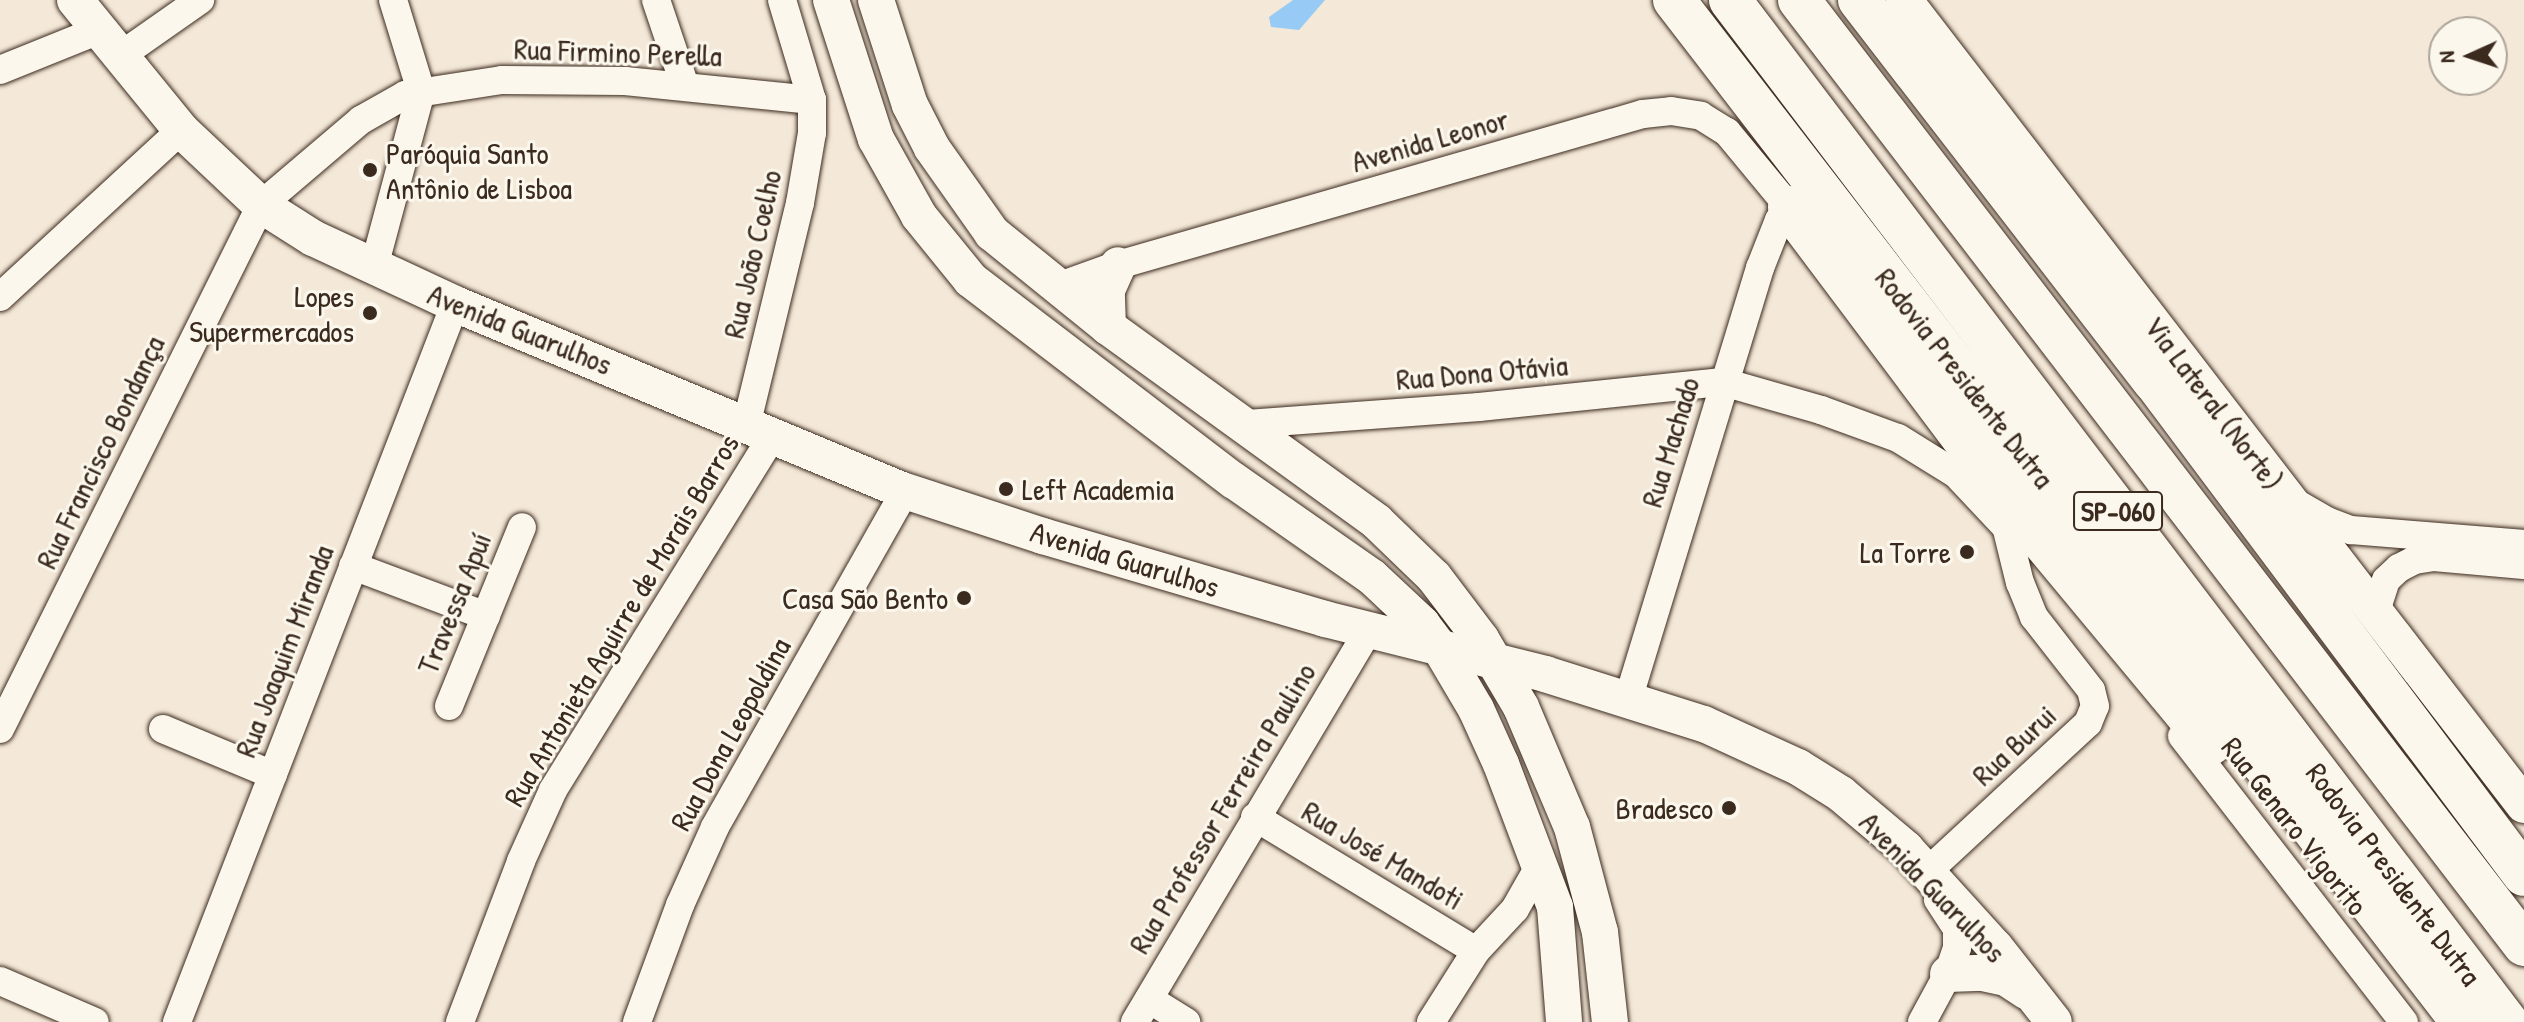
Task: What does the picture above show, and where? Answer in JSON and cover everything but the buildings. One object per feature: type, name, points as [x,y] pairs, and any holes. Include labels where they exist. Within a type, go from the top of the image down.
[{"type":"highway","name":"Rodovia Presidente Dutra","points":[[1674,0],[2387,929],[2462,1022]]},
{"type":"highway","name":"Rodovia Presidente Dutra","points":[[1730,0],[2507,1022]]},
{"type":"highway","name":"Rodovia Presidente Dutra","points":[[1799,0],[2524,945]]},
{"type":"highway","points":[[1859,0],[2112,327],[2524,875]]},
{"type":"highway","points":[[1789,207],[2014,507],[2309,862],[2353,905],[2387,929]]},
{"type":"highway","points":[[2112,327],[2144,408],[2252,558],[2524,915]]},
{"type":"main road","name":"Avenida Guarulhos","points":[[75,0],[181,130],[261,205],[313,238],[455,304],[760,428],[905,491],[1043,536],[1704,724],[1798,767],[1841,794],[1916,861],[2044,1009]]},
{"type":"main road","points":[[831,0],[876,139],[919,216],[971,280],[1057,348],[1393,596],[1440,648],[1476,709],[1518,803],[1555,907],[1564,1022]]},
{"type":"main road","points":[[876,0],[910,105],[932,148],[992,233],[1108,327],[1247,424],[1405,546],[1511,670],[1572,827],[1600,932],[1610,1022]]},
{"type":"main road","name":"Via Lateral (Norte)","points":[[1904,0],[2524,805]]},
{"type":"main road","points":[[946,251],[1006,281],[1057,287]]},
{"type":"main road","points":[[1108,327],[1107,290],[1118,265]]},
{"type":"main road","points":[[1321,541],[1341,538],[1347,531],[1347,516],[1338,492]]},
{"type":"main road","points":[[1476,709],[1511,670]]},
{"type":"main road","points":[[1518,803],[1548,803],[1572,827]]},
{"type":"main road","points":[[1948,974],[1982,973],[2006,978],[2044,1009]]},
{"type":"street","points":[[0,70],[109,43],[200,0]]},
{"type":"street","points":[[374,267],[421,91],[393,0]]},
{"type":"street","points":[[656,0],[685,86]]},
{"type":"street","points":[[782,0],[812,100]]},
{"type":"street","name":"Rua Firmino Perella","points":[[261,205],[376,109],[421,91],[502,80],[685,86],[812,100]]},
{"type":"street","name":"Rua João Coelho","points":[[760,428],[808,169],[812,100]]},
{"type":"street","name":"Avenida Leonor","points":[[1057,287],[1118,265],[1643,114],[1671,111],[1701,116],[1727,132],[1789,207]]},
{"type":"street","points":[[0,297],[181,130]]},
{"type":"street","name":"Rua Francisco Bondança","points":[[0,729],[261,205]]},
{"type":"street","name":"Rua Machado","points":[[1628,700],[1723,382],[1769,241],[1789,207]]},
{"type":"street","name":"Rua Joaquim Miranda","points":[[177,1022],[455,304]]},
{"type":"street","name":"Rua Dona Otávia","points":[[1247,424],[1479,407],[1723,382]]},
{"type":"street","name":"Rua Genaro Vigorito","points":[[1723,382],[1821,410],[1898,438],[1956,474],[2006,526],[2132,672],[2404,1022]]},
{"type":"street","name":"Rua Antonieta Aguirre de Morais Barros","points":[[460,1022],[521,861],[553,790],[760,428]]},
{"type":"street","name":"Rua Dona Leopoldina","points":[[637,1022],[680,905],[715,827],[905,491]]},
{"type":"street","points":[[2281,491],[2308,511],[2351,530],[2524,544]]},
{"type":"street","name":"Rua Burui","points":[[1916,861],[2088,723],[2095,706],[2091,690],[2034,617],[2020,583],[2006,526]]},
{"type":"street","name":"Travessa Apuí","points":[[449,706],[522,527]]},
{"type":"street","points":[[2381,618],[2378,605],[2386,580],[2399,568],[2415,560],[2434,557],[2524,565]]},
{"type":"street","points":[[353,566],[486,616]]},
{"type":"street","name":"Rua Professor Ferreira Paulino","points":[[1142,1011],[1369,630]]},
{"type":"street","points":[[163,729],[273,775]]},
{"type":"street","name":"Rua José Mandoti","points":[[1255,817],[1476,951]]},
{"type":"street","points":[[1916,861],[1916,873],[1957,929],[1957,948],[1948,974],[1922,1022]]},
{"type":"street","points":[[1431,1022],[1476,951],[1515,909],[1540,865]]},
{"type":"street","points":[[1515,909],[1537,902],[1555,907]]},
{"type":"street","points":[[0,981],[95,1022]]},
{"type":"street","points":[[1142,1011],[1186,1022]]},
{"type":"water","points":[[1293,0],[1325,0],[1299,30],[1271,27],[1269,17]]},
{"type":"place","name":"Paróquia Santo Antônio de Lisboa","points":[[370,170]]},
{"type":"place","name":"Lopes Supermercados","points":[[370,313]]},
{"type":"place","name":"Left Academia","points":[[1006,489]]},
{"type":"place","name":"La Torre","points":[[1967,552]]},
{"type":"place","name":"Casa São Bento","points":[[964,598]]},
{"type":"place","name":"Bradesco","points":[[1729,808]]}]
